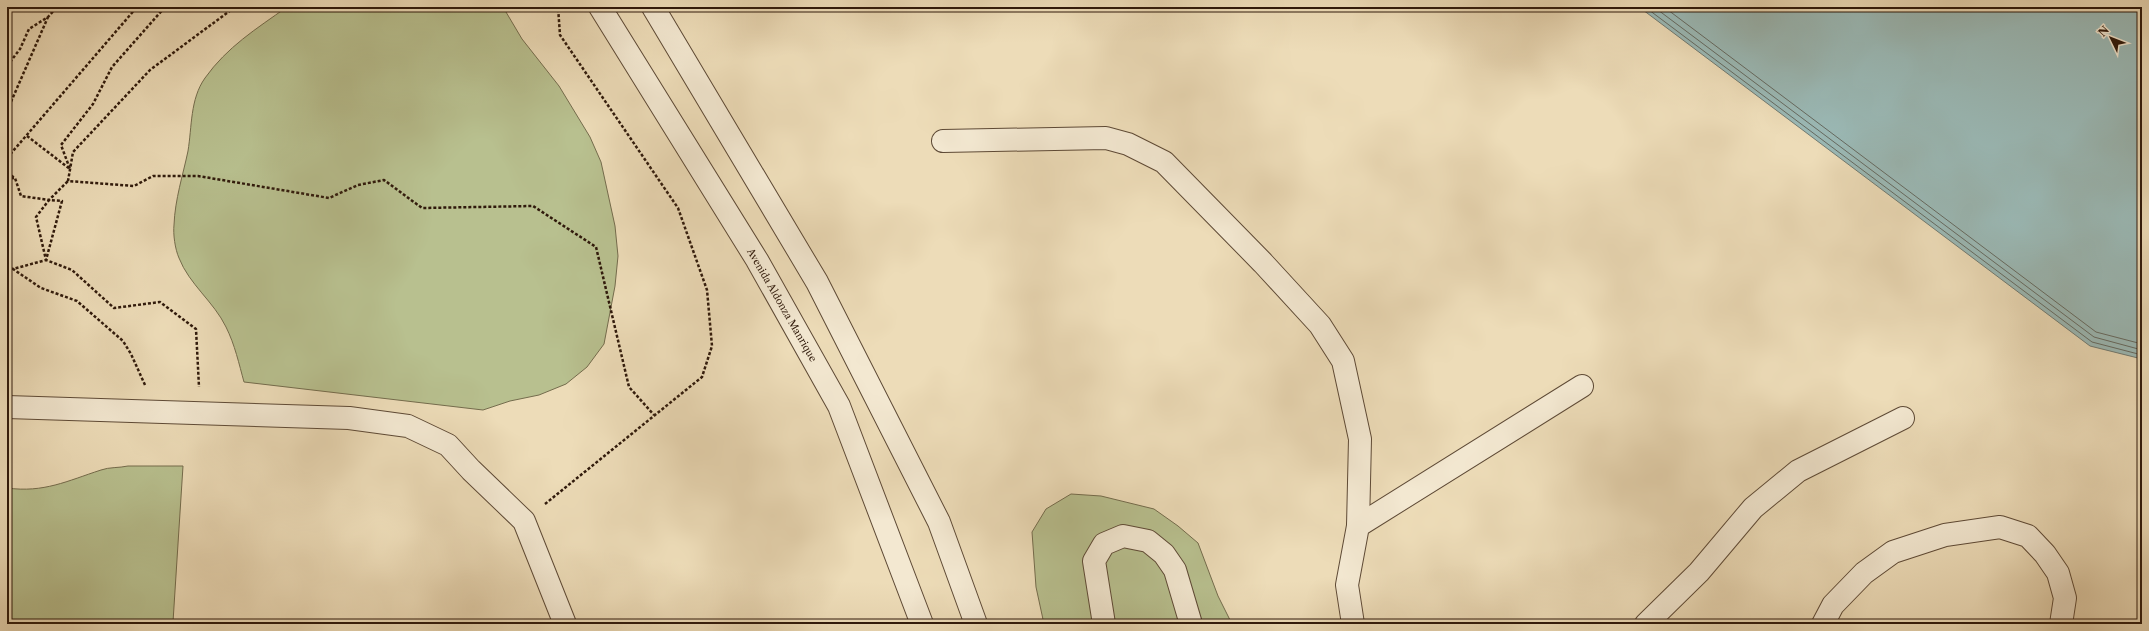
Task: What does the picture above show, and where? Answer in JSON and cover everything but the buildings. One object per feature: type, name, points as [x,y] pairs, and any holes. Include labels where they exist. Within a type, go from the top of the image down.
[{"type":"street","name":"Avenida Aldonza Manrique","points":[[600,7],[757,260],[839,406],[922,624]]},
{"type":"street","points":[[653,7],[817,282],[939,522],[976,624]]},
{"type":"street","points":[[943,141],[1106,138],[1128,144],[1164,162],[1263,263],[1320,325],[1343,361],[1360,439],[1358,526],[1347,585],[1353,624]]},
{"type":"street","points":[[1358,526],[1582,386]]},
{"type":"street","points":[[7,407],[349,418],[408,426],[448,445],[471,470],[524,521],[565,624]]},
{"type":"street","points":[[1646,624],[1699,572],[1752,508],[1798,471],[1903,418]]},
{"type":"street","points":[[1823,624],[1833,605],[1864,573],[1893,552],[1945,535],[2000,527],[2028,536],[2045,554],[2058,573],[2065,598],[2061,624]]},
{"type":"street","points":[[1104,624],[1094,561],[1104,544],[1123,536],[1148,542],[1164,554],[1175,570],[1191,624]]},
{"type":"path","points":[[7,11],[15,7]]},
{"type":"path","points":[[7,66],[20,49],[29,29],[48,16],[57,7]]},
{"type":"path","points":[[7,158],[137,7]]},
{"type":"path","points":[[70,170],[62,145],[92,104],[112,67],[165,7]]},
{"type":"path","points":[[46,260],[36,217],[49,200],[68,180],[74,152],[150,70],[235,7]]},
{"type":"path","points":[[524,521],[702,377],[712,346],[707,290],[678,208],[560,35],[558,7]]},
{"type":"path","points":[[7,111],[48,16]]},
{"type":"path","points":[[27,136],[70,170]]},
{"type":"path","points":[[7,173],[15,178],[21,196],[62,201],[46,260]]},
{"type":"path","points":[[68,180],[134,186],[153,176],[198,176],[329,198],[358,185],[384,180],[422,208],[533,206],[596,247],[629,386],[654,415]]},
{"type":"path","points":[[7,179],[15,178]]},
{"type":"path","points":[[7,267],[13,268],[46,260],[72,270],[114,308],[160,302],[196,329],[200,414]]},
{"type":"path","points":[[13,268],[41,288],[77,301],[123,341],[131,354],[158,412]]},
{"type":"green space","points":[[287,7],[503,7],[522,39],[559,86],[590,137],[601,162],[615,226],[618,256],[615,286],[604,344],[587,367],[566,384],[539,395],[510,401],[483,410],[244,382],[226,327],[215,309],[195,285],[179,258],[174,237],[175,215],[188,151],[192,113],[200,86],[214,67],[232,48]]},
{"type":"green space","points":[[128,466],[183,466],[173,622],[191,624],[7,624],[7,488],[33,489],[55,485],[104,469]]},
{"type":"green space","points":[[1071,494],[1101,496],[1154,509],[1178,526],[1198,543],[1218,596],[1232,624],[1044,624],[1036,587],[1032,532],[1046,509]]},
{"type":"water","points":[[1639,7],[2142,7],[2142,359],[2090,346]]}]
